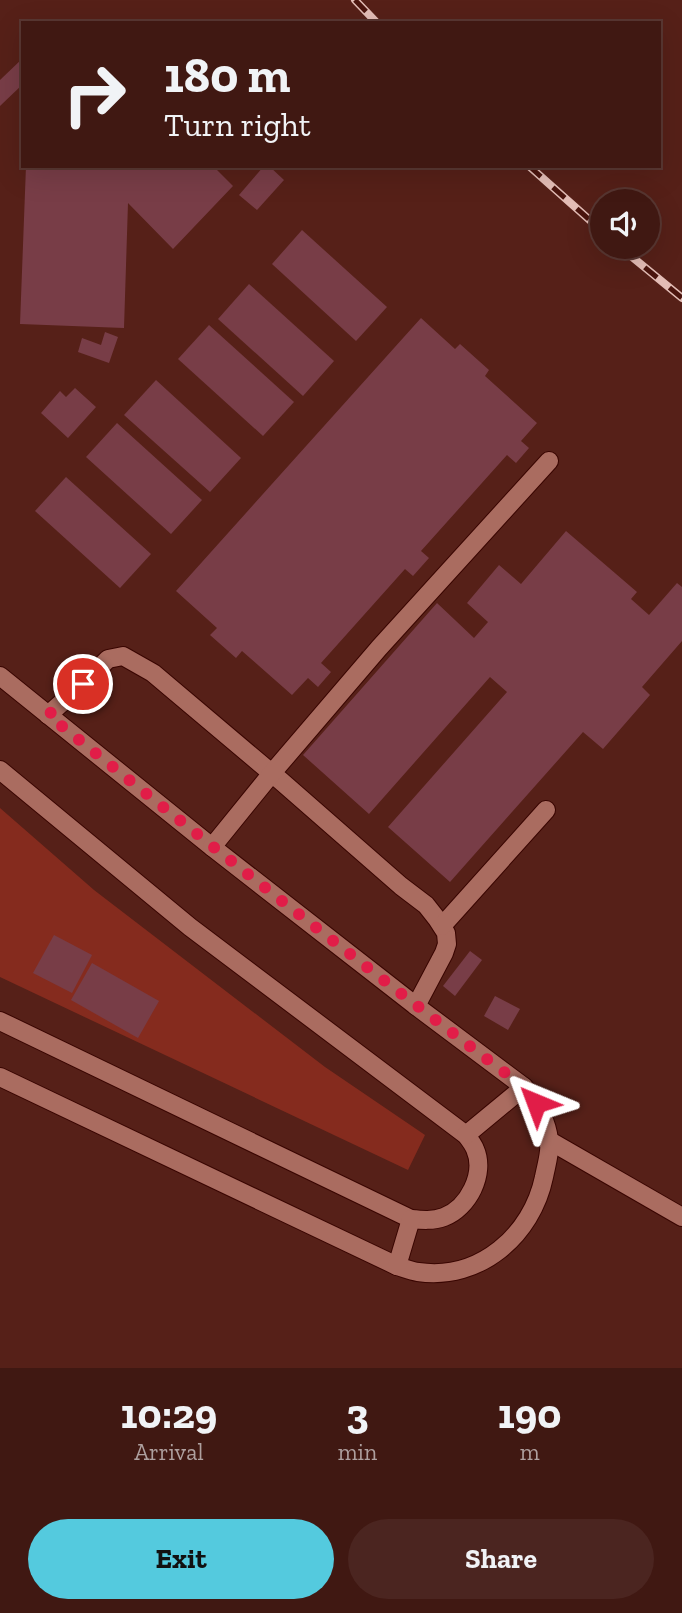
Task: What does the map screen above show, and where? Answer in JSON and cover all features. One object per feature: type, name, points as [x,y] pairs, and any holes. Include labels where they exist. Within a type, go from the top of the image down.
[{"type":"street","points":[[212,847],[379,648],[549,461]]},
{"type":"street","points":[[48,715],[108,659],[123,656],[153,673],[426,905],[446,933],[447,944],[416,1006]]},
{"type":"street","points":[[0,676],[212,847],[524,1087],[543,1116],[550,1141],[541,1194],[530,1216],[514,1238],[489,1257],[465,1268],[418,1272],[397,1266],[0,1077]]},
{"type":"street","points":[[0,770],[190,928],[466,1135],[476,1149],[476,1182],[467,1198],[445,1217],[430,1220],[411,1219],[0,1021]]},
{"type":"street","points":[[442,926],[546,810]]},
{"type":"street","points":[[466,1135],[524,1087]]},
{"type":"street","points":[[550,1141],[682,1217]]},
{"type":"street","points":[[397,1266],[411,1219]]},
{"type":"shaded area","points":[[0,808],[94,890],[325,1067],[425,1135],[408,1170],[0,977]]},
{"type":"building","points":[[21,60],[21,86],[0,106],[0,80]]},
{"type":"building","points":[[26,168],[215,168],[233,186],[173,249],[128,203],[124,328],[20,324]]},
{"type":"building","points":[[262,168],[271,168],[284,180],[257,210],[239,195]]},
{"type":"building","points":[[302,230],[387,307],[356,341],[272,264]]},
{"type":"building","points":[[249,284],[334,361],[303,396],[218,319]]},
{"type":"building","points":[[421,318],[455,349],[460,344],[489,370],[485,376],[537,423],[521,441],[529,448],[516,463],[507,455],[421,551],[429,558],[413,576],[405,569],[321,663],[331,672],[318,687],[308,678],[292,695],[242,651],[236,658],[210,635],[217,628],[176,591]]},
{"type":"building","points":[[209,325],[294,402],[263,436],[178,359]]},
{"type":"building","points":[[105,332],[118,337],[109,363],[78,352],[82,338],[101,345]]},
{"type":"building","points":[[156,380],[241,458],[210,492],[124,415]]},
{"type":"building","points":[[75,388],[96,407],[68,438],[41,413],[60,391],[66,397]]},
{"type":"building","points":[[117,423],[202,500],[171,534],[86,457]]},
{"type":"building","points":[[66,477],[151,554],[120,588],[35,511]]},
{"type":"building","points":[[566,531],[637,592],[631,599],[649,615],[677,583],[682,587],[682,641],[642,687],[650,695],[603,749],[583,732],[450,882],[388,827],[507,692],[490,677],[369,814],[303,755],[437,603],[474,638],[488,622],[467,603],[499,565],[521,584]]},
{"type":"building","points":[[54,935],[92,955],[72,993],[33,973]]},
{"type":"building","points":[[470,951],[482,960],[455,996],[443,986]]},
{"type":"building","points":[[92,963],[159,1001],[138,1038],[71,1000]]},
{"type":"building","points":[[495,996],[520,1009],[508,1030],[484,1016]]},
{"type":"railway","points":[[355,0],[375,21]]},
{"type":"railway","points":[[531,168],[590,220]]},
{"type":"railway","points":[[635,259],[682,298]]},
{"type":"route","points":[[83,684],[48,715],[212,847],[524,1087],[536,1103]]}]
